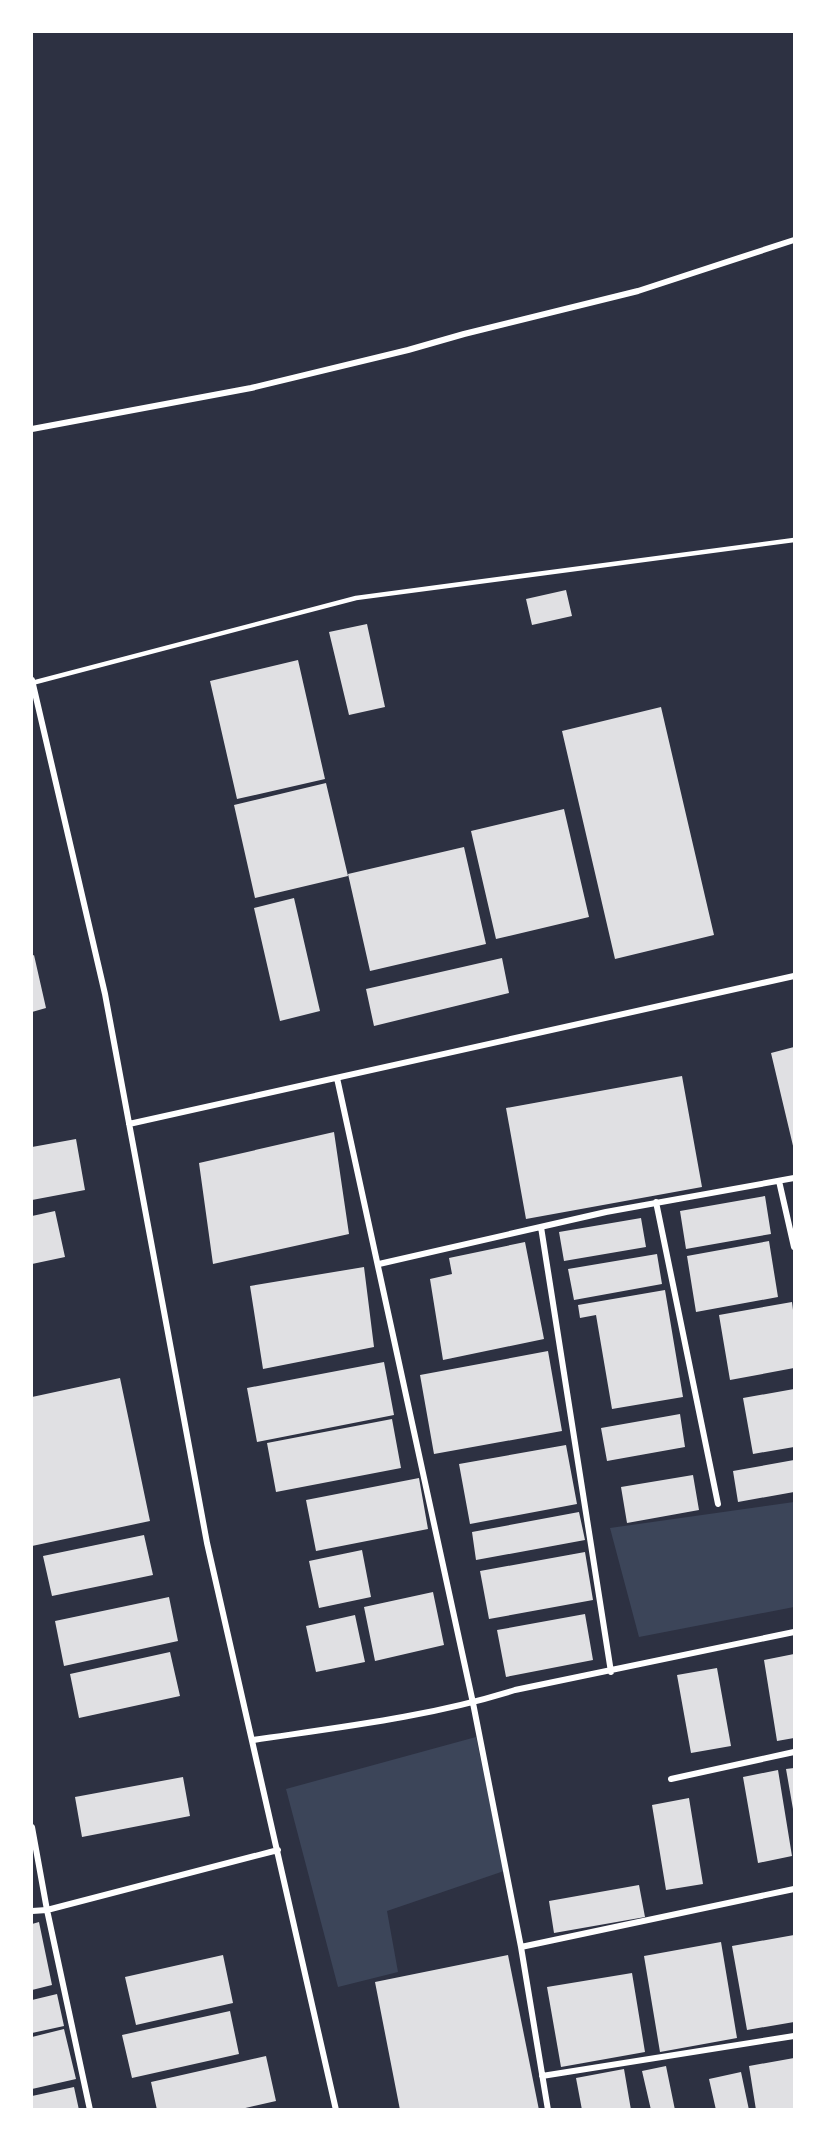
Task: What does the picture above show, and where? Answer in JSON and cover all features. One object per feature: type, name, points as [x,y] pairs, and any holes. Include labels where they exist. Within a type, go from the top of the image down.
[{"type":"street","points":[[32,429],[251,388],[408,350],[638,291],[795,240]]},
{"type":"street","points":[[32,682],[105,994],[207,1543],[336,2109]]},
{"type":"street","points":[[129,1124],[795,976]]},
{"type":"street","points":[[337,1078],[473,1703],[521,1947],[548,2109]]},
{"type":"street","points":[[379,1264],[656,1202],[795,1178]]},
{"type":"street","points":[[779,1181],[795,1247]]},
{"type":"street","points":[[656,1202],[718,1504]]},
{"type":"street","points":[[541,1227],[611,1672]]},
{"type":"street","points":[[253,1740],[376,1723],[473,1703],[515,1690],[611,1672],[632,1665],[795,1632]]},
{"type":"street","points":[[671,1779],[795,1752]]},
{"type":"street","points":[[32,1827],[47,1910],[90,2109]]},
{"type":"street","points":[[32,1911],[47,1910],[278,1850]]},
{"type":"street","points":[[521,1947],[795,1888]]},
{"type":"street","points":[[542,2076],[795,2036]]},
{"type":"lane","points":[[32,682],[356,598],[795,540]]},
{"type":"shaded area","points":[[794,1502],[794,1607],[639,1637],[610,1528]]},
{"type":"shaded area","points":[[476,1737],[504,1871],[387,1911],[398,1972],[338,1987],[286,1789]]},
{"type":"building","points":[[566,590],[572,616],[532,625],[526,599]]},
{"type":"building","points":[[367,624],[385,707],[349,715],[329,632]]},
{"type":"building","points":[[298,660],[325,779],[237,799],[210,681]]},
{"type":"building","points":[[661,707],[714,935],[615,959],[562,731]]},
{"type":"building","points":[[326,783],[348,876],[255,898],[234,805]]},
{"type":"building","points":[[564,809],[589,917],[496,939],[471,831]]},
{"type":"building","points":[[464,847],[486,944],[370,971],[348,874]]},
{"type":"building","points":[[294,898],[320,1011],[280,1021],[254,908]]},
{"type":"building","points":[[34,955],[46,1008],[32,1012],[32,956]]},
{"type":"building","points":[[502,958],[509,993],[374,1026],[366,989]]},
{"type":"building","points":[[794,1047],[794,1150],[771,1053]]},
{"type":"building","points":[[682,1076],[702,1187],[526,1219],[506,1108]]},
{"type":"building","points":[[334,1132],[349,1234],[213,1264],[199,1163]]},
{"type":"building","points":[[76,1139],[85,1190],[32,1200],[32,1147]]},
{"type":"building","points":[[765,1196],[771,1234],[686,1249],[680,1211]]},
{"type":"building","points":[[55,1211],[65,1257],[32,1264],[32,1216]]},
{"type":"building","points":[[641,1218],[646,1247],[564,1261],[559,1232]]},
{"type":"building","points":[[769,1241],[778,1297],[696,1312],[687,1256]]},
{"type":"building","points":[[525,1242],[544,1339],[443,1360],[430,1279],[452,1274],[449,1258]]},
{"type":"building","points":[[657,1254],[662,1284],[574,1300],[568,1269]]},
{"type":"building","points":[[364,1267],[374,1347],[263,1369],[250,1286]]},
{"type":"building","points":[[665,1290],[683,1397],[612,1409],[596,1315],[580,1318],[578,1305]]},
{"type":"building","points":[[792,1302],[794,1368],[730,1380],[719,1315]]},
{"type":"building","points":[[548,1351],[562,1431],[434,1454],[420,1375]]},
{"type":"building","points":[[384,1362],[394,1415],[257,1442],[247,1388]]},
{"type":"building","points":[[120,1378],[150,1521],[32,1546],[32,1397]]},
{"type":"building","points":[[794,1389],[794,1447],[753,1454],[743,1398]]},
{"type":"building","points":[[680,1414],[685,1447],[607,1461],[601,1428]]},
{"type":"building","points":[[392,1419],[401,1468],[276,1492],[267,1443]]},
{"type":"building","points":[[566,1445],[577,1504],[470,1524],[459,1464]]},
{"type":"building","points":[[794,1460],[794,1492],[738,1502],[733,1471]]},
{"type":"building","points":[[693,1475],[699,1510],[627,1523],[621,1487]]},
{"type":"building","points":[[419,1478],[428,1529],[316,1551],[306,1500]]},
{"type":"building","points":[[579,1512],[585,1540],[476,1560],[472,1532]]},
{"type":"building","points":[[144,1535],[153,1575],[52,1596],[43,1556]]},
{"type":"building","points":[[362,1550],[371,1597],[319,1608],[309,1561]]},
{"type":"building","points":[[585,1552],[593,1600],[489,1619],[480,1571]]},
{"type":"building","points":[[433,1592],[444,1645],[375,1661],[364,1607]]},
{"type":"building","points":[[169,1597],[178,1641],[64,1666],[55,1621]]},
{"type":"building","points":[[585,1614],[593,1660],[506,1677],[497,1630]]},
{"type":"building","points":[[355,1615],[365,1662],[316,1672],[306,1626]]},
{"type":"building","points":[[170,1652],[180,1696],[79,1718],[70,1674]]},
{"type":"building","points":[[794,1654],[794,1738],[777,1741],[764,1660]]},
{"type":"building","points":[[717,1668],[731,1746],[691,1753],[677,1675]]},
{"type":"building","points":[[794,1768],[794,1809],[793,1809],[786,1769]]},
{"type":"building","points":[[778,1770],[792,1856],[758,1863],[743,1777]]},
{"type":"building","points":[[183,1777],[190,1816],[82,1837],[75,1797]]},
{"type":"building","points":[[689,1798],[703,1884],[666,1890],[652,1805]]},
{"type":"building","points":[[639,1885],[645,1917],[554,1933],[549,1901]]},
{"type":"building","points":[[39,1922],[52,1985],[32,1990],[32,1924]]},
{"type":"building","points":[[794,1935],[794,2022],[747,2030],[732,1946]]},
{"type":"building","points":[[721,1942],[737,2038],[660,2052],[644,1956]]},
{"type":"building","points":[[223,1955],[233,2003],[136,2025],[125,1977]]},
{"type":"building","points":[[508,1955],[539,2110],[400,2110],[375,1982]]},
{"type":"building","points":[[632,1973],[645,2052],[561,2067],[547,1987]]},
{"type":"building","points":[[57,1994],[64,2026],[32,2033],[32,2000]]},
{"type":"building","points":[[230,2011],[239,2054],[132,2078],[122,2035]]},
{"type":"building","points":[[64,2029],[76,2079],[32,2089],[32,2037]]},
{"type":"building","points":[[266,2056],[276,2101],[237,2110],[157,2110],[151,2082]]},
{"type":"building","points":[[794,2058],[794,2110],[756,2110],[749,2066]]},
{"type":"building","points":[[666,2066],[675,2110],[651,2110],[642,2071]]},
{"type":"building","points":[[624,2069],[631,2110],[582,2110],[576,2078]]},
{"type":"building","points":[[741,2072],[749,2110],[716,2110],[709,2079]]},
{"type":"building","points":[[74,2087],[79,2110],[32,2110],[32,2096]]}]
